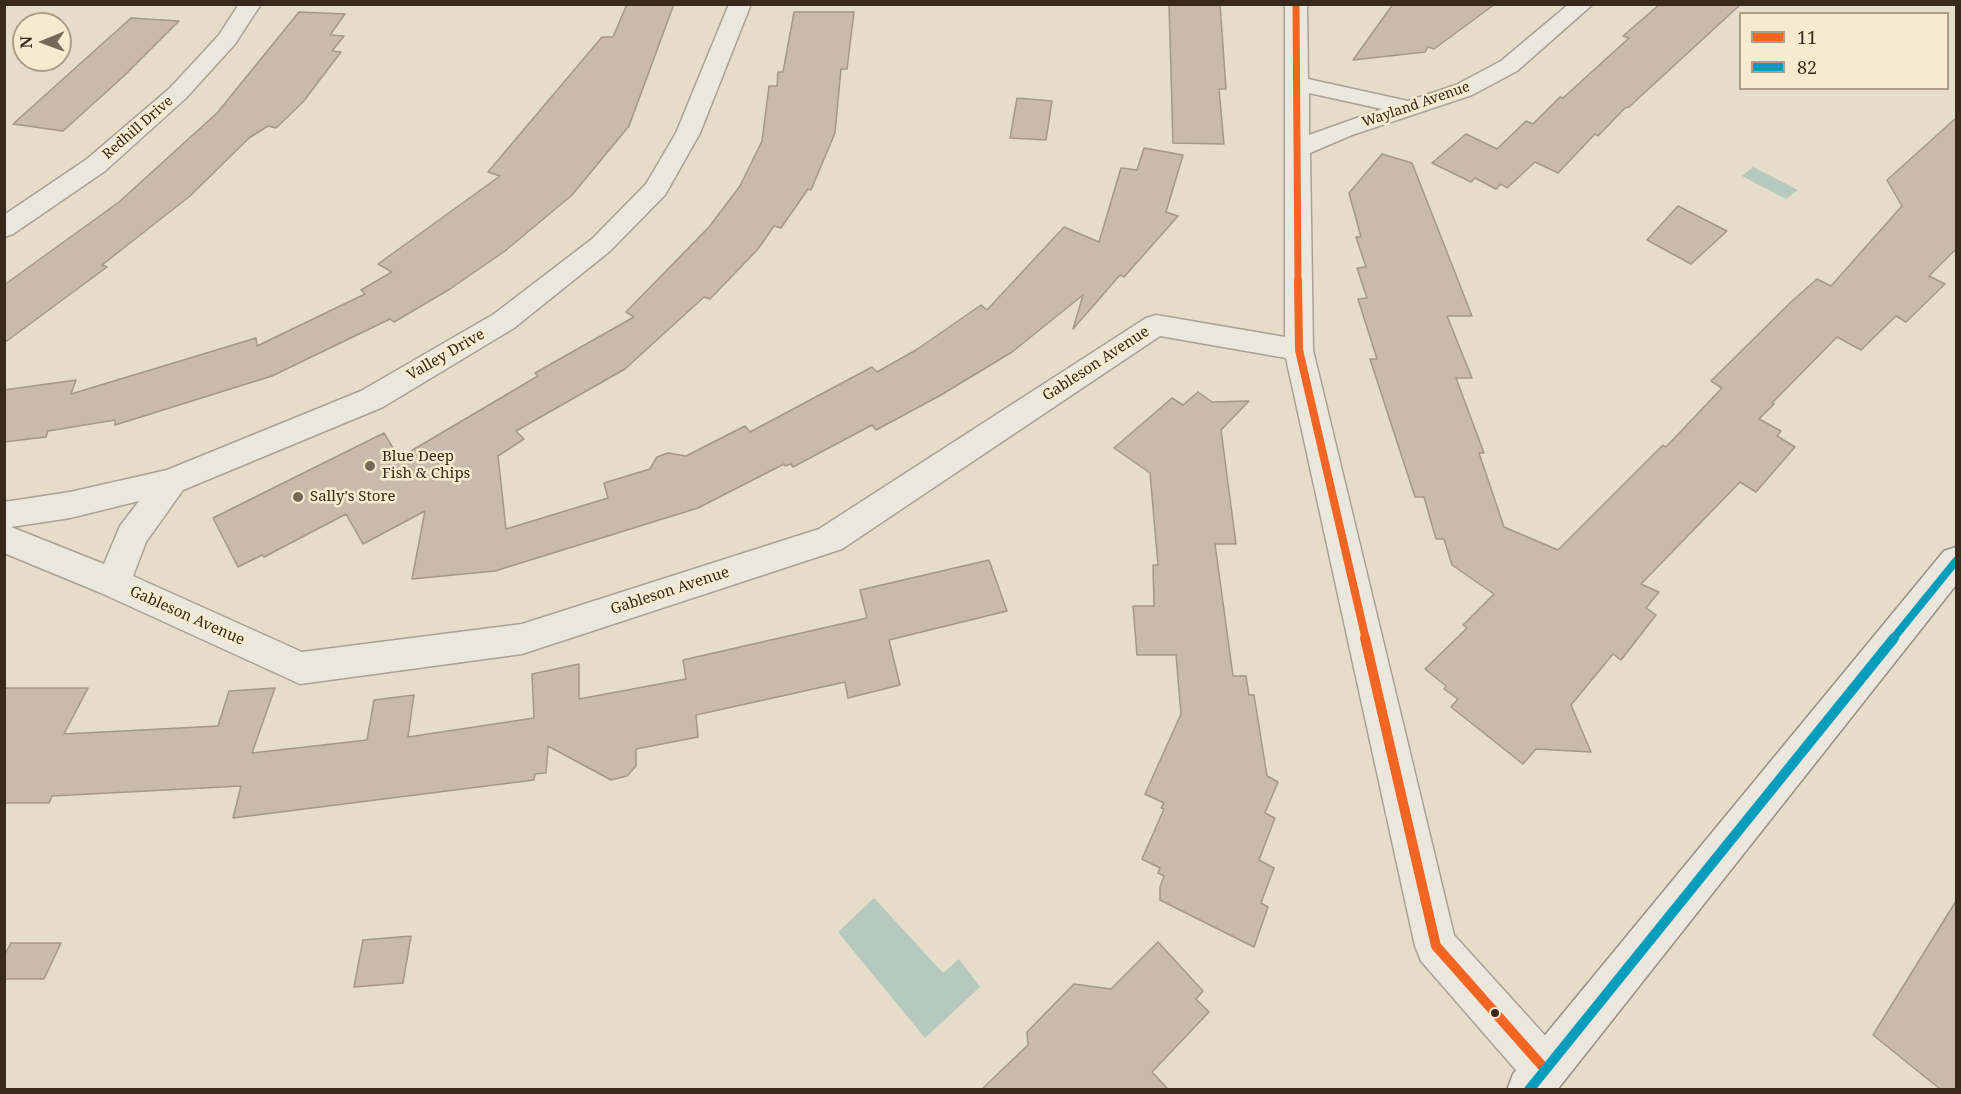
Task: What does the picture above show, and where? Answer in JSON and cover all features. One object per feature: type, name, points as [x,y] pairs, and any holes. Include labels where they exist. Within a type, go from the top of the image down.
[{"type":"street","name":"Redhill Drive","points":[[4,228],[96,165],[178,93],[227,39],[250,4]]},
{"type":"street","name":"Valley Drive","points":[[4,515],[70,505],[172,481],[372,399],[504,321],[601,245],[656,189],[688,133],[740,4]]},
{"type":"street","points":[[1296,4],[1299,350],[1436,946],[1537,1079],[1956,561]]},
{"type":"street","name":"Wayland Avenue","points":[[1298,149],[1342,129],[1464,90],[1509,66],[1583,4]]},
{"type":"street","points":[[1296,83],[1410,108]]},
{"type":"street","name":"Gableson Avenue","points":[[4,538],[113,583],[300,668],[522,639],[830,539],[1156,325],[1299,350]]},
{"type":"street","points":[[113,583],[132,536],[172,481]]},
{"type":"shaded area","points":[[1753,167],[1798,190],[1786,199],[1742,176]]},
{"type":"shaded area","points":[[874,898],[943,973],[959,959],[980,987],[925,1038],[838,932]]},
{"type":"building","points":[[627,4],[674,4],[629,126],[572,195],[505,251],[450,289],[394,322],[390,319],[272,376],[115,425],[115,420],[48,431],[46,437],[4,442],[4,390],[76,380],[71,394],[256,338],[257,346],[365,294],[361,290],[392,272],[378,264],[500,176],[488,172],[602,37],[613,37]]},
{"type":"building","points":[[1169,4],[1220,4],[1226,89],[1219,89],[1224,144],[1173,143]]},
{"type":"building","points":[[1393,4],[1495,4],[1434,49],[1428,47],[1425,52],[1353,60]]},
{"type":"building","points":[[1660,4],[1741,4],[1629,107],[1625,108],[1598,136],[1595,134],[1558,173],[1535,162],[1507,188],[1501,184],[1496,189],[1475,178],[1471,182],[1432,163],[1466,134],[1497,149],[1526,121],[1533,124],[1560,97],[1563,98],[1629,38],[1623,36]]},
{"type":"building","points":[[299,12],[345,14],[330,35],[344,36],[332,51],[341,52],[303,102],[276,128],[268,126],[249,138],[190,196],[102,265],[107,267],[4,343],[4,285],[119,202],[217,113]]},
{"type":"building","points":[[794,12],[854,12],[847,69],[841,69],[835,133],[811,190],[808,189],[781,228],[774,226],[758,249],[710,299],[704,297],[625,369],[516,431],[524,439],[498,456],[506,529],[608,498],[604,483],[650,469],[657,457],[668,453],[686,456],[745,426],[750,432],[872,367],[877,372],[916,350],[981,305],[987,310],[1064,227],[1099,242],[1121,168],[1137,170],[1144,148],[1183,155],[1166,212],[1178,216],[1124,277],[1120,275],[1073,329],[1083,295],[1012,352],[941,395],[876,430],[872,425],[793,467],[791,464],[785,466],[784,464],[698,508],[495,571],[412,579],[425,511],[363,544],[346,514],[264,557],[262,555],[238,567],[213,518],[384,433],[399,458],[538,376],[535,373],[634,317],[626,312],[709,227],[740,186],[762,141],[769,86],[777,86],[778,72],[783,72]]},
{"type":"building","points":[[131,18],[179,21],[125,75],[63,131],[13,124]]},
{"type":"building","points":[[1017,98],[1052,101],[1046,140],[1010,138]]},
{"type":"building","points":[[1956,118],[1956,249],[1929,276],[1945,284],[1906,322],[1896,316],[1861,350],[1837,337],[1772,403],[1774,404],[1759,419],[1781,431],[1777,436],[1795,447],[1756,492],[1740,482],[1641,584],[1659,592],[1646,608],[1656,615],[1621,660],[1613,654],[1571,705],[1591,752],[1536,749],[1523,764],[1451,707],[1458,699],[1444,689],[1446,686],[1425,669],[1467,628],[1463,625],[1494,594],[1452,565],[1444,539],[1436,539],[1424,497],[1415,497],[1370,359],[1377,359],[1358,299],[1367,298],[1357,268],[1366,267],[1356,237],[1361,237],[1349,193],[1382,154],[1412,163],[1472,316],[1447,316],[1472,378],[1456,378],[1484,453],[1479,453],[1504,527],[1558,550],[1663,445],[1666,447],[1722,388],[1711,381],[1791,302],[1817,279],[1831,286],[1902,206],[1887,180]]},
{"type":"building","points":[[1678,206],[1727,231],[1691,264],[1647,240]]},
{"type":"building","points":[[1198,392],[1212,402],[1249,401],[1221,430],[1236,544],[1215,544],[1233,676],[1246,676],[1249,695],[1254,695],[1267,776],[1278,782],[1265,813],[1275,818],[1259,860],[1274,868],[1261,903],[1268,907],[1254,947],[1160,900],[1160,887],[1164,876],[1158,873],[1160,868],[1142,859],[1164,809],[1161,808],[1164,803],[1145,794],[1181,714],[1176,655],[1137,655],[1133,606],[1154,606],[1153,565],[1158,565],[1150,473],[1114,448],[1172,398],[1183,405]]},
{"type":"building","points":[[989,560],[1007,611],[889,640],[900,685],[848,698],[845,682],[696,715],[698,737],[636,749],[636,766],[627,776],[611,780],[548,746],[546,773],[535,774],[534,780],[233,818],[241,786],[52,796],[49,803],[4,803],[4,688],[88,688],[64,734],[218,726],[229,691],[275,688],[252,753],[367,740],[374,700],[414,695],[408,737],[534,718],[532,674],[579,664],[579,699],[686,679],[683,660],[867,618],[860,590]]},
{"type":"building","points":[[1956,901],[1956,1089],[1940,1089],[1873,1035]]},
{"type":"building","points":[[411,936],[403,983],[354,987],[363,940]]},
{"type":"building","points":[[1158,942],[1203,991],[1196,999],[1209,1012],[1152,1072],[1168,1089],[982,1089],[1028,1045],[1027,1032],[1074,984],[1111,989]]},
{"type":"building","points":[[11,943],[61,943],[44,979],[4,979],[4,956]]},
{"type":"transit line","name":"11","points":[[1296,4],[1299,350],[1436,946],[1544,1068]]},
{"type":"transit line","name":"82","points":[[1529,1090],[1956,561]]},
{"type":"place","name":"Blue Deep Fish & Chips","points":[[370,466]]},
{"type":"place","name":"Sally's Store","points":[[298,497]]}]
